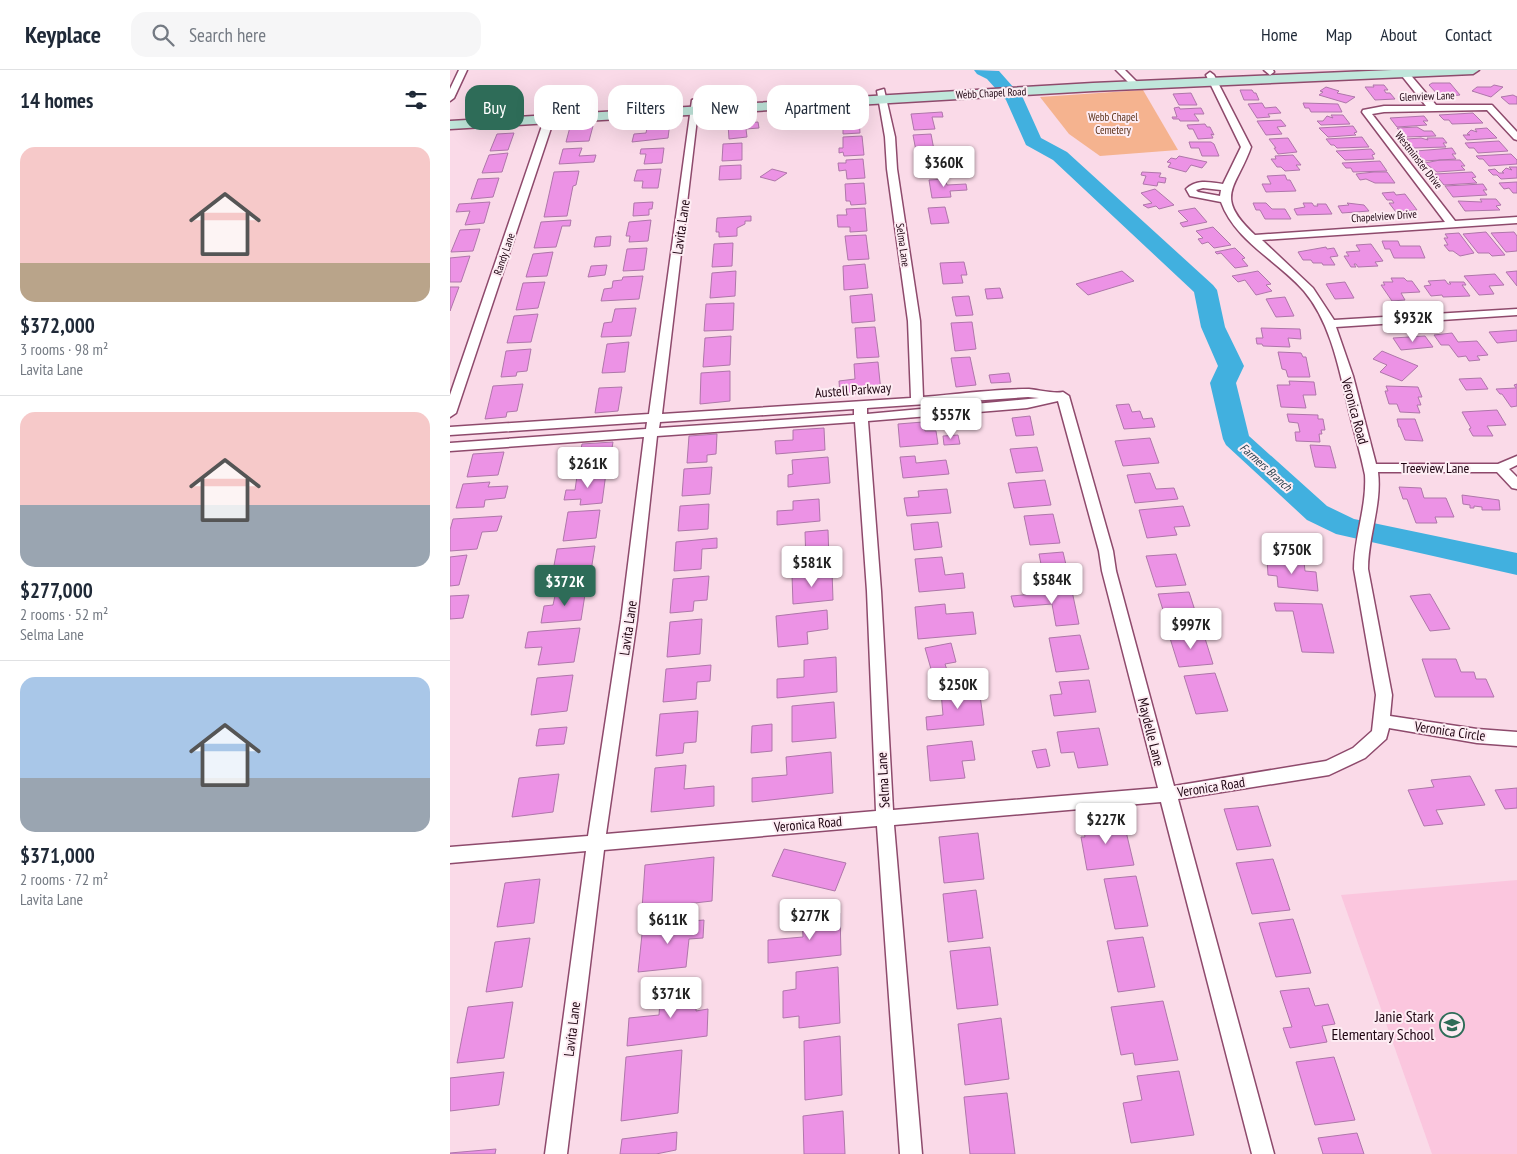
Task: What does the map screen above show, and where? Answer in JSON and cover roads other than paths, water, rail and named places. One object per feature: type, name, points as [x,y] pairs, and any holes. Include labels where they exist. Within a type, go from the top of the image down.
[{"type":"main road","name":"Webb Chapel Road","points":[[1212,79],[1269,71],[1303,70]]},
{"type":"main road","name":"Webb Chapel Road","points":[[757,102],[1128,78],[1212,79],[1473,70]]},
{"type":"main road","name":"Webb Chapel Road","points":[[598,108],[693,106]]},
{"type":"main road","name":"Webb Chapel Road","points":[[598,115],[693,106]]},
{"type":"main road","name":"Webb Chapel Road","points":[[450,116],[534,111]]},
{"type":"main road","name":"Webb Chapel Road","points":[[450,125],[534,121]]},
{"type":"street","points":[[450,98],[462,70]]},
{"type":"street","points":[[1398,72],[1433,108]]},
{"type":"street","points":[[1398,72],[1422,108]]},
{"type":"street","points":[[1212,79],[1246,147],[1226,188],[1225,200],[1194,194],[1191,189],[1194,186],[1201,185],[1226,188]]},
{"type":"street","name":"Selma Lane","points":[[882,95],[890,137],[892,169],[914,321],[917,400]]},
{"type":"street","name":"Glenview Lane","points":[[1366,112],[1384,109],[1489,107],[1516,135]]},
{"type":"street","name":"Westminster Drive","points":[[1366,112],[1452,224]]},
{"type":"street","name":"Lavita Lane","points":[[556,1154],[596,844],[629,620],[651,433],[655,417],[693,122]]},
{"type":"street","name":"Randy Lane","points":[[450,413],[546,130]]},
{"type":"street","name":"Veronica Road","points":[[450,855],[1167,794],[1329,768],[1359,753],[1380,734],[1383,721],[1384,695],[1361,569],[1362,542],[1372,491],[1370,468],[1352,396],[1330,324],[1309,290],[1294,274],[1252,238],[1233,215],[1225,200]]},
{"type":"street","name":"Chapelview Drive","points":[[1252,238],[1517,220]]},
{"type":"street","points":[[1330,324],[1517,312]]},
{"type":"street","name":"Austell Parkway","points":[[450,447],[651,433],[861,411],[917,400],[1028,393],[1063,396]]},
{"type":"street","name":"Austell Parkway","points":[[450,431],[655,417],[1028,404],[1063,396]]},
{"type":"street","name":"Maydelle Lane","points":[[1063,396],[1106,552],[1109,572],[1263,1154]]},
{"type":"street","name":"Selma Lane","points":[[861,411],[874,591],[885,817],[911,1154]]},
{"type":"street","name":"Treeview Lane","points":[[1370,468],[1500,468],[1517,460]]},
{"type":"street","points":[[1500,468],[1517,484]]},
{"type":"street","name":"Veronica Circle","points":[[1383,721],[1477,736],[1517,739]]},
{"type":"waterway","name":"Farmers Branch","points":[[983,70],[993,75],[1014,98],[1033,141],[1060,156],[1205,290],[1213,327],[1231,366],[1223,383],[1236,439],[1317,513],[1346,527],[1517,564]]},
{"type":"place","name":"Janie Stark Elementary School","points":[[1452,1025]]},
{"type":"park label","name":"Webb Chapel Cemetery","points":[[1113,123]]}]
